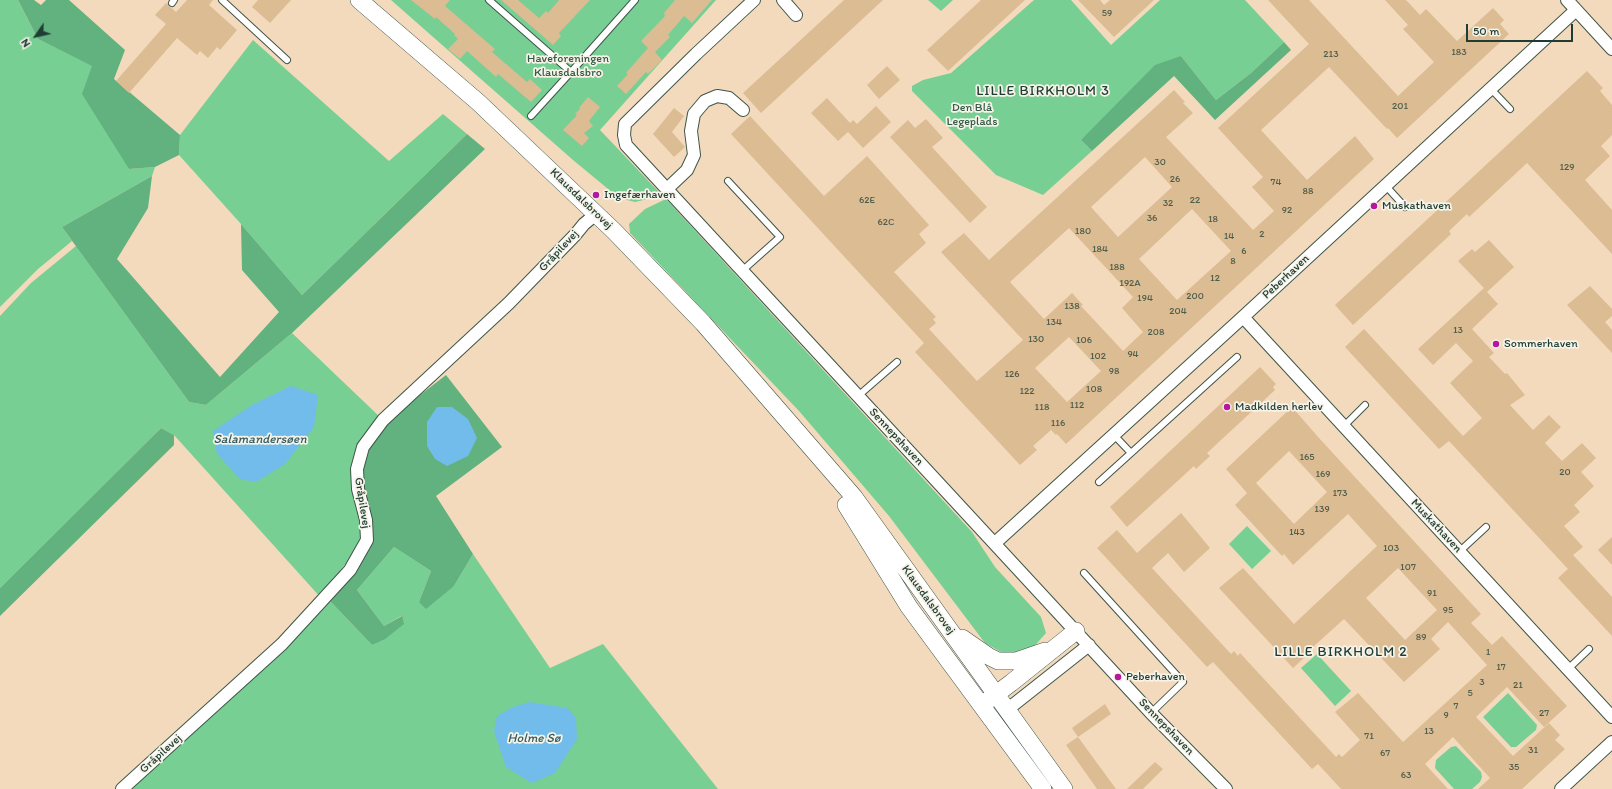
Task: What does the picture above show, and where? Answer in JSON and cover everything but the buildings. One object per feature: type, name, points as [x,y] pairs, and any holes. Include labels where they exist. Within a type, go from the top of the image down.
[{"type":"street","name":"Klausdalsbrovej","points":[[358,0],[478,102],[596,214],[703,323],[854,497],[1008,709],[1064,789]]},
{"type":"street","points":[[743,110],[729,98],[717,96],[705,101],[694,114],[691,131],[694,155],[687,170],[668,189],[636,158],[626,145],[624,135],[625,124],[696,54],[754,0]]},
{"type":"street","points":[[783,0],[796,15]]},
{"type":"street","points":[[1567,0],[1612,49]]},
{"type":"street","name":"Peberhaven","points":[[995,543],[1244,317],[1576,10]]},
{"type":"street","name":"Sennepshaven","points":[[668,189],[1151,713],[1226,789]]},
{"type":"street","name":"Gråpilevej","points":[[122,789],[282,644],[350,570],[367,540],[366,520],[358,489],[357,469],[362,447],[383,420],[509,303],[584,224],[596,214]]},
{"type":"street","name":"Muskathaven","points":[[1244,317],[1612,717]]},
{"type":"street","name":"Klausdalsbrovej","points":[[785,417],[854,516],[909,607],[1043,789]]},
{"type":"street","points":[[951,631],[998,661],[1016,661],[1057,648]]},
{"type":"street","points":[[980,705],[1057,648],[1076,631]]},
{"type":"street","points":[[980,705],[1008,709],[1089,645]]},
{"type":"street","points":[[1561,789],[1612,742]]},
{"type":"lane","points":[[222,0],[287,60]]},
{"type":"lane","points":[[489,0],[571,72]]},
{"type":"lane","points":[[530,116],[635,0]]},
{"type":"lane","points":[[1490,88],[1510,109]]},
{"type":"lane","points":[[728,181],[780,238],[743,270]]},
{"type":"lane","points":[[1385,185],[1405,207]]},
{"type":"lane","points":[[1099,482],[1238,357]]},
{"type":"lane","points":[[858,396],[897,362]]},
{"type":"lane","points":[[1344,426],[1365,405]]},
{"type":"lane","points":[[1114,435],[1131,453]]},
{"type":"lane","points":[[1460,552],[1486,527]]},
{"type":"lane","points":[[1084,573],[1183,682],[1151,713]]},
{"type":"lane","points":[[1568,669],[1589,649]]},
{"type":"green space","points":[[0,0],[18,0],[38,39],[93,66],[129,169],[155,167],[152,176],[62,227],[72,241],[38,269],[0,307]]},
{"type":"green space","points":[[18,0],[34,0],[41,5],[46,0],[69,0],[125,50],[114,79],[180,135],[179,155],[155,167],[129,169],[82,94],[92,66],[38,39]]},
{"type":"green space","name":"Haveforeningen Klausdalsbro","points":[[391,0],[716,0],[600,130],[659,192],[652,198],[635,202],[619,198],[573,160]]},
{"type":"green space","points":[[928,0],[953,0],[941,11]]},
{"type":"green space","name":"Den Blå Legeplads","points":[[1034,0],[1071,0],[1111,45],[1160,0],[1245,0],[1284,42],[1251,73],[1216,100],[1181,56],[1081,140],[1092,151],[1043,195],[996,175],[912,91],[912,86],[923,80],[951,73]]},
{"type":"green space","points":[[253,40],[389,161],[443,114],[467,134],[302,295],[179,155],[180,135]]},
{"type":"green space","points":[[1284,42],[1291,50],[1215,120],[1174,76],[1092,151],[1081,140],[1155,65],[1181,56],[1216,100],[1251,73]]},
{"type":"green space","points":[[467,134],[485,149],[292,333],[206,405],[189,402],[62,227],[152,176],[148,208],[117,259],[220,377],[279,312],[242,270],[241,224],[302,295]]},
{"type":"green space","points":[[666,199],[972,532],[995,567],[1041,617],[1046,633],[1031,650],[1014,654],[1001,652],[985,643],[889,516],[799,411],[630,233],[629,224],[645,209]]},
{"type":"green space","points":[[76,246],[189,402],[206,405],[292,333],[382,419],[357,446],[351,468],[352,488],[361,519],[362,539],[353,555],[342,568],[322,599],[174,435],[161,428],[0,588],[0,316],[31,283]]},
{"type":"green space","points":[[446,375],[502,447],[436,496],[473,554],[454,586],[426,609],[419,602],[431,571],[394,547],[357,590],[384,626],[402,616],[404,624],[385,639],[372,645],[330,601],[364,558],[372,542],[363,491],[362,472],[368,449],[389,419]]},
{"type":"green space","points":[[161,428],[174,435],[174,445],[0,616],[0,588]]},
{"type":"green space","points":[[1247,526],[1271,551],[1252,569],[1229,544]]},
{"type":"green space","points":[[394,547],[431,571],[419,602],[454,586],[473,554],[550,668],[603,644],[718,789],[130,789],[238,690],[330,601],[372,645],[403,624],[401,616],[384,626],[357,590]]},
{"type":"green space","points":[[1317,654],[1351,691],[1335,706],[1301,668]]},
{"type":"green space","points":[[1508,693],[1537,725],[1536,730],[1516,747],[1511,747],[1483,717]]},
{"type":"green space","points":[[1456,746],[1481,772],[1482,777],[1480,782],[1472,789],[1454,789],[1435,768],[1436,760],[1451,747]]},
{"type":"water","name":"Salamandersøen","points":[[291,386],[318,395],[314,427],[285,464],[256,482],[240,479],[217,454],[213,431],[252,405]]},
{"type":"water","points":[[437,407],[452,407],[468,419],[477,438],[468,456],[447,466],[435,459],[427,446],[427,422]]},
{"type":"water","name":"Holme Sø","points":[[530,702],[567,708],[576,718],[577,739],[555,773],[532,783],[506,767],[494,731],[497,716],[513,707]]},
{"type":"place","name":"Ingefærhaven","points":[[596,195]]},
{"type":"place","name":"Muskathaven","points":[[1374,206]]},
{"type":"place","name":"Sommerhaven","points":[[1496,344]]},
{"type":"place","name":"Madkilden herlev","points":[[1227,407]]},
{"type":"place","name":"Peberhaven","points":[[1118,677]]},
{"type":"district","name":"LILLE BIRKHOLM 3","points":[[1043,91]]},
{"type":"district","name":"LILLE BIRKHOLM 2","points":[[1341,652]]}]
